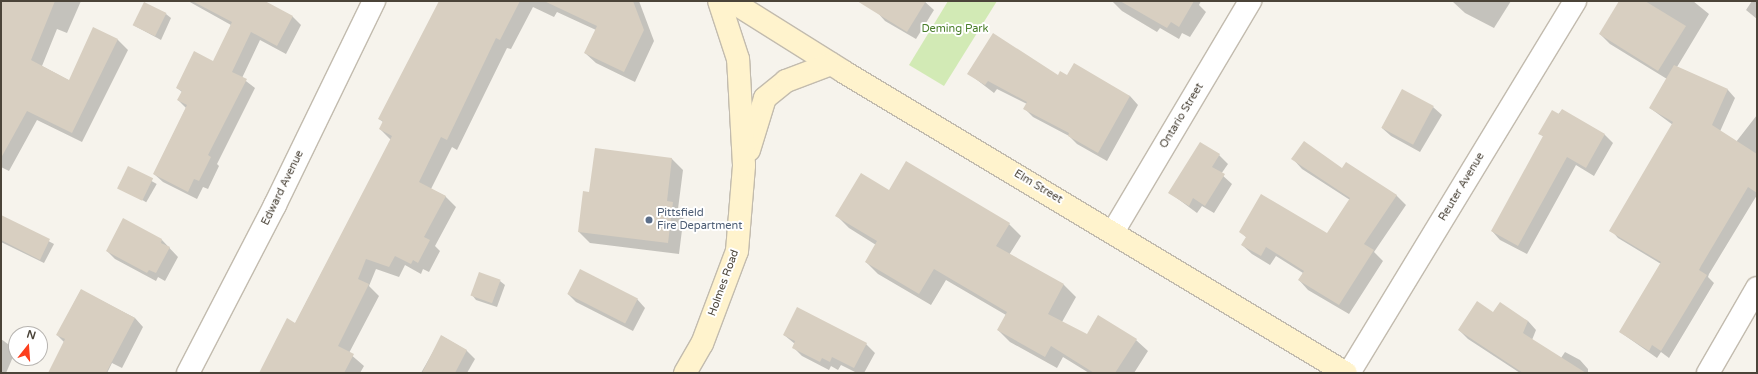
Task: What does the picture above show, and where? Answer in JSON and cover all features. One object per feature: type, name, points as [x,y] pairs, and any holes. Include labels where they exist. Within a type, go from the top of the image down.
[{"type":"street","name":"Edward Avenue","points":[[188,373],[275,205],[374,1]]},
{"type":"street","name":"Holmes Road","points":[[686,373],[702,344],[737,251],[744,165],[738,58],[719,1]]},
{"type":"street","name":"Elm Street","points":[[730,1],[831,64],[1346,373]]},
{"type":"street","name":"Ontario Street","points":[[1113,232],[1250,1]]},
{"type":"street","name":"Reuter Avenue","points":[[1349,373],[1575,1]]},
{"type":"street","name":"Holmes Road","points":[[744,165],[765,98],[786,81],[831,64]]},
{"type":"street","points":[[1708,373],[1757,288]]},
{"type":"green space","name":"Deming Park","points":[[948,1],[997,1],[944,86],[909,65]]},
{"type":"building","points":[[1,1],[55,1],[31,60],[69,80],[93,27],[118,39],[72,133],[27,111],[1,158]]},
{"type":"building","points":[[192,1],[265,1],[293,16],[277,46],[251,32],[232,72],[247,79],[208,155],[211,157],[199,181],[194,179],[188,192],[153,174],[187,105],[177,100],[182,91],[176,88],[194,51],[213,61],[232,22]]},
{"type":"building","points":[[439,1],[520,1],[500,40],[496,38],[447,140],[441,137],[419,182],[446,196],[424,237],[430,240],[418,263],[413,260],[411,264],[395,256],[389,267],[366,259],[358,279],[369,284],[338,346],[354,354],[344,373],[259,373],[287,318],[295,323],[392,136],[379,129],[383,121],[378,119]]},
{"type":"building","points":[[544,1],[633,1],[644,30],[624,72],[584,53],[597,26]]},
{"type":"building","points":[[857,1],[926,1],[907,32]]},
{"type":"building","points":[[1120,1],[1194,1],[1179,27],[1171,22],[1167,28]]},
{"type":"building","points":[[1619,1],[1645,1],[1686,26],[1658,71],[1599,34]]},
{"type":"building","points":[[144,2],[166,13],[155,36],[133,25]]},
{"type":"building","points":[[993,33],[1058,75],[1060,71],[1067,75],[1074,63],[1130,96],[1098,153],[1068,136],[1069,133],[1023,109],[1027,102],[988,81],[985,85],[967,74]]},
{"type":"building","points":[[1674,65],[1728,89],[1712,125],[1757,154],[1757,193],[1748,187],[1699,270],[1707,275],[1661,351],[1652,345],[1649,351],[1619,332],[1661,262],[1609,231],[1673,122],[1649,108]]},
{"type":"building","points":[[1402,89],[1434,106],[1413,145],[1381,128]]},
{"type":"building","points":[[1562,109],[1605,134],[1586,168],[1567,157],[1518,246],[1491,231],[1543,136],[1538,134],[1552,110],[1559,114]]},
{"type":"building","points":[[1304,141],[1342,168],[1346,162],[1397,195],[1364,244],[1374,250],[1339,305],[1298,280],[1304,271],[1266,247],[1261,256],[1241,245],[1246,237],[1239,232],[1261,194],[1327,233],[1350,198],[1291,159]]},
{"type":"building","points":[[1200,142],[1220,154],[1212,167],[1225,174],[1205,206],[1193,198],[1189,206],[1168,193]]},
{"type":"building","points":[[595,148],[672,158],[667,201],[673,202],[668,243],[578,232],[583,191],[589,192]]},
{"type":"building","points":[[906,161],[1010,223],[996,246],[1064,284],[1048,314],[1087,334],[1098,315],[1137,339],[1115,373],[1094,373],[1051,346],[1045,357],[997,330],[1007,312],[934,269],[919,294],[865,262],[877,241],[835,216],[861,173],[889,190]]},
{"type":"building","points":[[128,166],[153,178],[142,201],[117,188]]},
{"type":"building","points":[[1,215],[50,239],[40,260],[1,240]]},
{"type":"building","points":[[123,218],[162,239],[161,243],[170,247],[156,273],[149,270],[147,273],[106,251]]},
{"type":"building","points":[[580,269],[638,299],[625,323],[567,294]]},
{"type":"building","points":[[479,272],[501,280],[492,303],[470,295]]},
{"type":"building","points":[[81,289],[135,318],[106,373],[48,373],[65,339],[56,335]]},
{"type":"building","points":[[1477,301],[1493,312],[1500,302],[1528,321],[1523,333],[1586,373],[1523,373],[1458,330]]},
{"type":"building","points":[[797,307],[867,343],[854,368],[832,357],[830,362],[822,358],[820,362],[792,348],[795,341],[783,335]]},
{"type":"building","points":[[441,335],[467,350],[455,373],[422,373]]},
{"type":"place","name":"Pittsfield Fire Department","points":[[649,220]]}]
